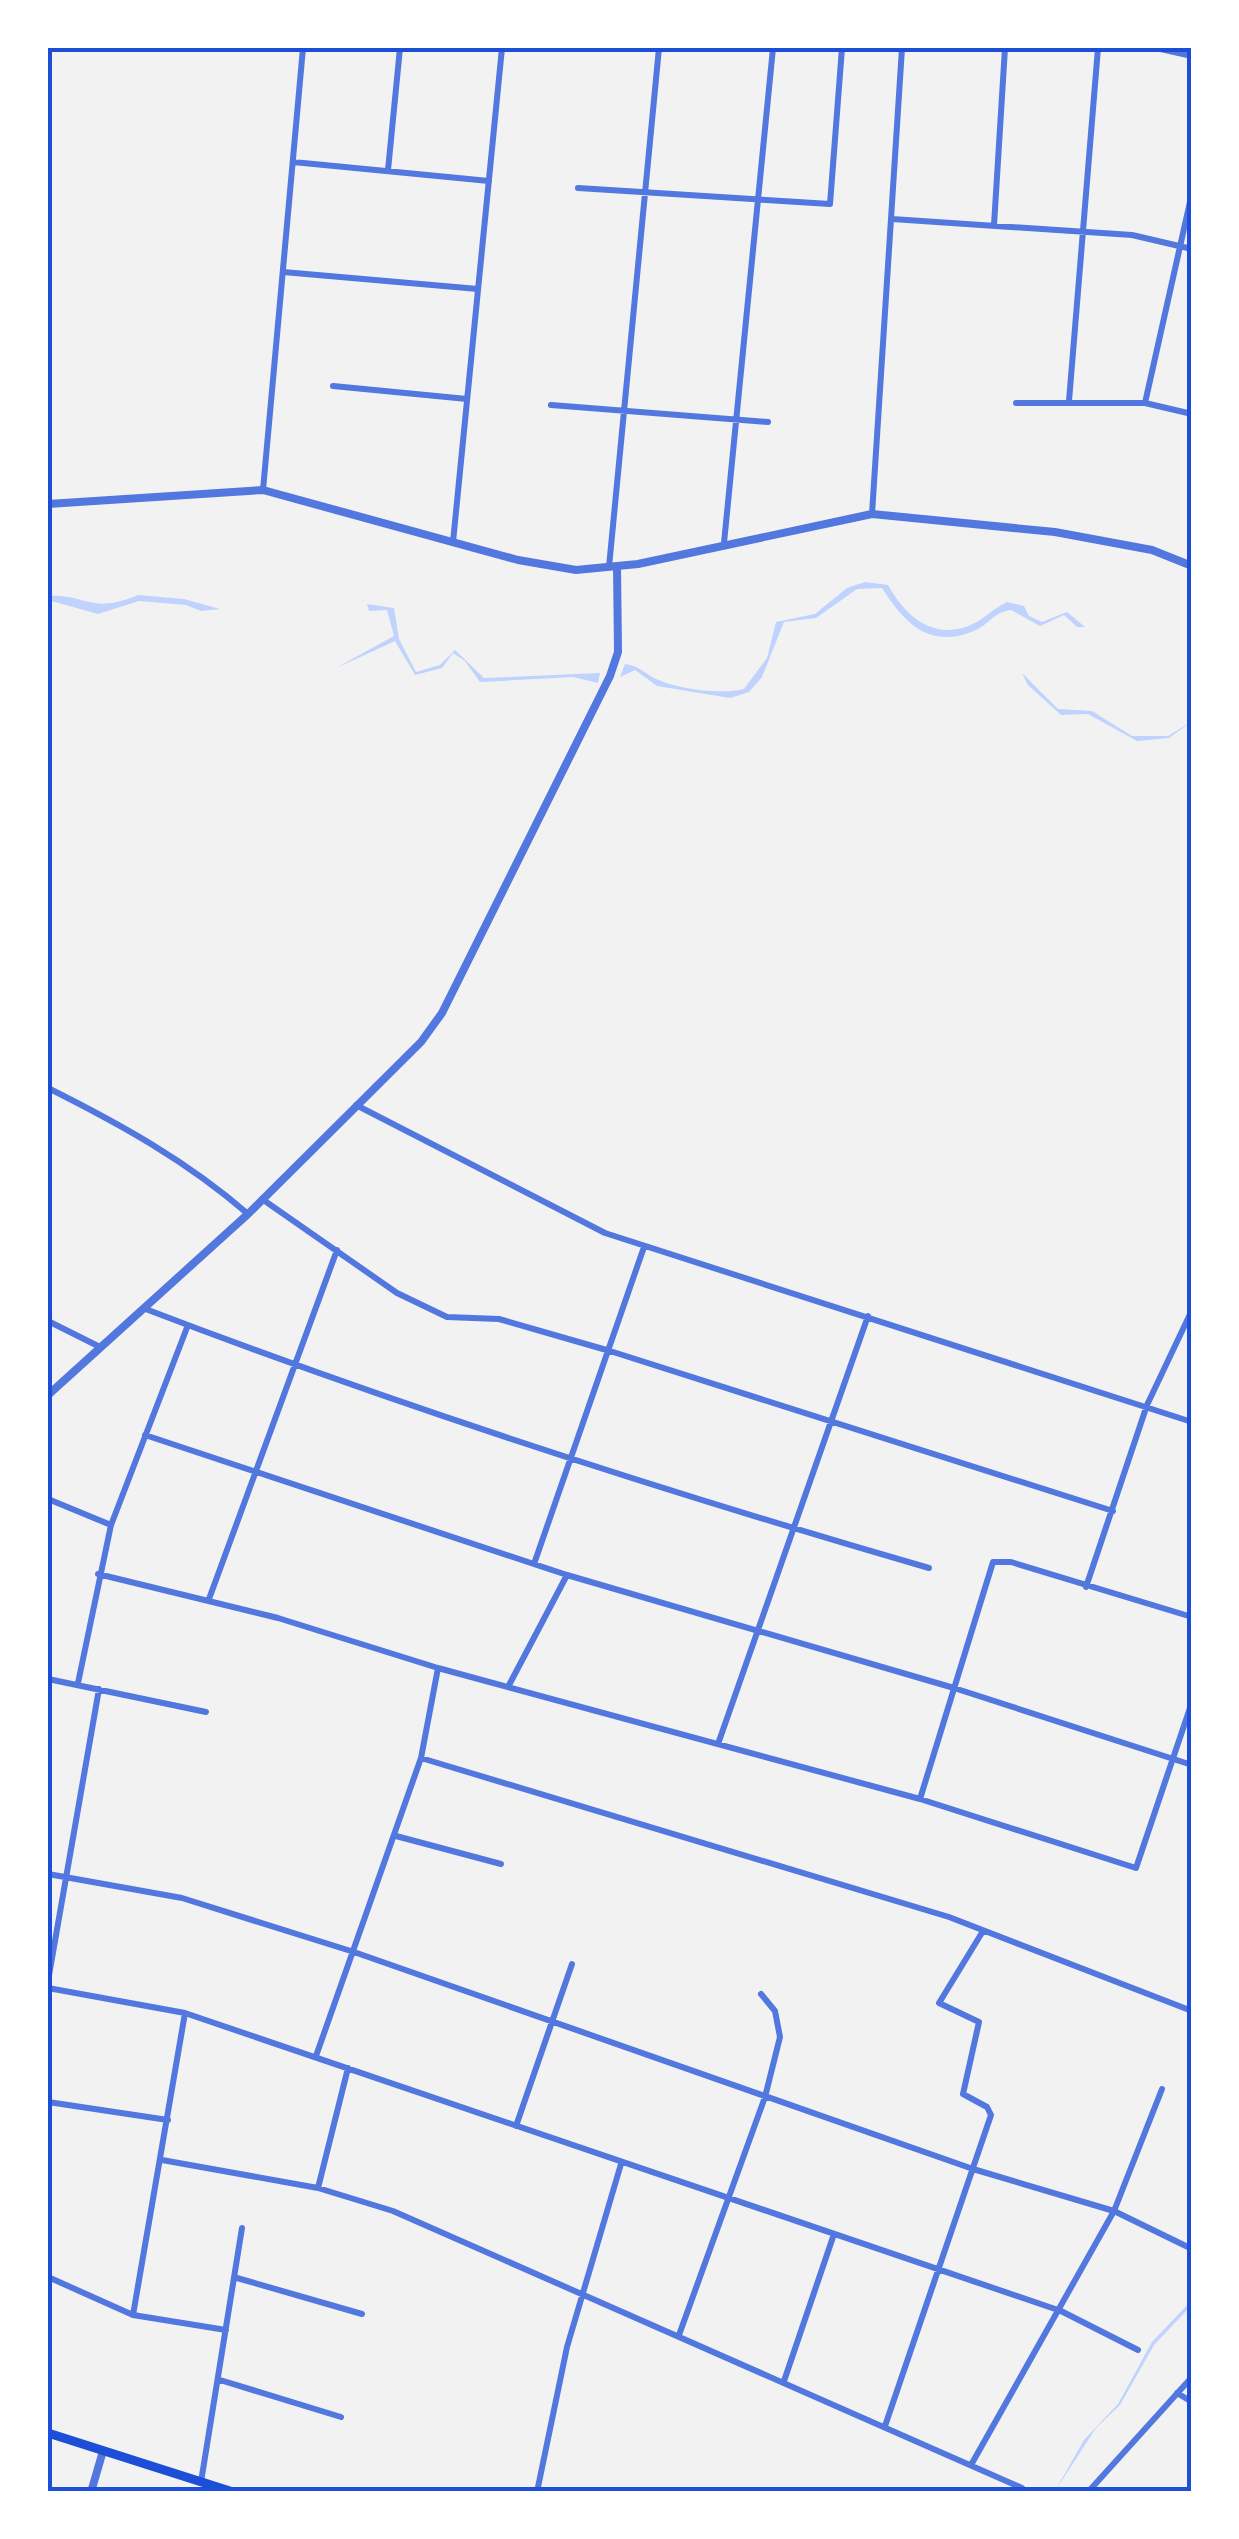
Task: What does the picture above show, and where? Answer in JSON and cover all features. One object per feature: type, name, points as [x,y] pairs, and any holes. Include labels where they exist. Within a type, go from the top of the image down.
[{"type":"main road","points":[[48,2433],[233,2492]]},
{"type":"street","points":[[263,490],[303,48]]},
{"type":"street","points":[[388,170],[400,48]]},
{"type":"street","points":[[453,542],[502,48]]},
{"type":"street","points":[[48,1395],[248,1214],[422,1042],[442,1012],[606,686],[618,652],[613,567],[659,48]]},
{"type":"street","points":[[724,543],[773,48]]},
{"type":"street","points":[[578,188],[830,204],[842,48]]},
{"type":"street","points":[[872,514],[902,48]]},
{"type":"street","points":[[994,225],[1005,48]]},
{"type":"street","points":[[1069,401],[1098,48]]},
{"type":"street","points":[[1156,48],[1192,56]]},
{"type":"street","points":[[293,162],[489,180]]},
{"type":"street","points":[[1144,403],[1192,194]]},
{"type":"street","points":[[892,218],[1083,232],[1192,249]]},
{"type":"street","points":[[283,272],[478,289]]},
{"type":"street","points":[[333,386],[467,399]]},
{"type":"street","points":[[1016,403],[1144,403],[1192,414]]},
{"type":"street","points":[[551,405],[768,422]]},
{"type":"street","points":[[48,504],[263,490],[558,568],[613,567],[872,514],[1055,532],[1152,550],[1192,566]]},
{"type":"street","points":[[48,1088],[140,1134],[209,1180],[248,1214]]},
{"type":"street","points":[[356,1105],[605,1233],[1192,1422]]},
{"type":"street","points":[[262,1199],[397,1293],[447,1317],[500,1319],[610,1351],[1113,1511]]},
{"type":"street","points":[[534,1564],[644,1246]]},
{"type":"street","points":[[209,1599],[337,1250]]},
{"type":"street","points":[[143,1308],[296,1367],[570,1460],[928,1568]]},
{"type":"street","points":[[1086,1587],[1148,1405],[1192,1310]]},
{"type":"street","points":[[718,1744],[868,1316]]},
{"type":"street","points":[[48,1322],[100,1347]]},
{"type":"street","points":[[78,1684],[111,1525],[188,1325]]},
{"type":"street","points":[[145,1435],[568,1575],[954,1688],[1192,1765]]},
{"type":"street","points":[[48,1500],[111,1525]]},
{"type":"street","points":[[920,1799],[992,1562],[1011,1562],[1192,1617]]},
{"type":"street","points":[[98,1574],[209,1599],[438,1668],[920,1799],[1136,1868],[1192,1702]]},
{"type":"street","points":[[508,1687],[568,1575]]},
{"type":"street","points":[[316,2056],[421,1758],[438,1668]]},
{"type":"street","points":[[48,1678],[206,1712]]},
{"type":"street","points":[[48,1981],[99,1689]]},
{"type":"street","points":[[421,1758],[756,1857],[983,1931],[1192,2011]]},
{"type":"street","points":[[396,1836],[501,1864]]},
{"type":"street","points":[[48,1874],[182,1898],[354,1952],[973,2169],[1114,2211],[1192,2249]]},
{"type":"street","points":[[885,2426],[991,2115],[987,2107],[962,2094],[979,2022],[943,2008],[939,2000],[983,1931]]},
{"type":"street","points":[[516,2126],[572,1964]]},
{"type":"street","points":[[48,1988],[185,2013],[316,2056],[620,2164],[1061,2310],[1138,2350]]},
{"type":"street","points":[[679,2336],[766,2097],[781,2028],[775,2011],[761,1994]]},
{"type":"street","points":[[133,2315],[185,2013]]},
{"type":"street","points":[[318,2188],[348,2068]]},
{"type":"street","points":[[972,2466],[1114,2211],[1162,2089]]},
{"type":"street","points":[[48,2102],[168,2120]]},
{"type":"street","points":[[162,2160],[318,2188],[393,2211],[1022,2488]]},
{"type":"street","points":[[538,2492],[582,2291],[620,2164]]},
{"type":"street","points":[[201,2482],[237,2278],[242,2228]]},
{"type":"street","points":[[784,2380],[834,2234]]},
{"type":"street","points":[[48,2277],[133,2315],[226,2330]]},
{"type":"street","points":[[237,2278],[362,2314]]},
{"type":"street","points":[[1088,2492],[1192,2376]]},
{"type":"street","points":[[220,2380],[341,2417]]},
{"type":"street","points":[[1176,2392],[1192,2402]]},
{"type":"street","points":[[90,2492],[102,2451]]},
{"type":"water","points":[[865,582],[888,585],[912,616],[933,628],[959,629],[1007,602],[1024,606],[1029,616],[1042,622],[1067,612],[1085,627],[1077,627],[1064,615],[1040,626],[1011,610],[959,636],[931,635],[909,622],[882,588],[857,589],[816,618],[784,622],[762,677],[749,692],[730,698],[657,686],[635,670],[620,677],[625,664],[686,688],[744,689],[767,658],[776,622],[815,614],[847,588]]},
{"type":"water","points":[[138,595],[184,599],[220,609],[201,611],[186,605],[139,601],[98,614],[48,600],[48,596],[61,596],[99,604]]},
{"type":"water","points":[[367,604],[394,608],[399,639],[416,672],[440,665],[455,650],[484,678],[600,673],[598,683],[573,677],[480,682],[465,661],[453,653],[442,668],[415,675],[395,641],[336,668],[394,636],[387,610],[369,611]]},
{"type":"water","points":[[1022,673],[1058,709],[1092,711],[1132,736],[1168,736],[1191,722],[1169,738],[1137,741],[1088,714],[1061,715],[1028,685]]},
{"type":"water","points":[[1191,2301],[1191,2306],[1154,2345],[1120,2405],[1096,2428],[1055,2491],[1084,2440],[1118,2404],[1152,2342]]}]
